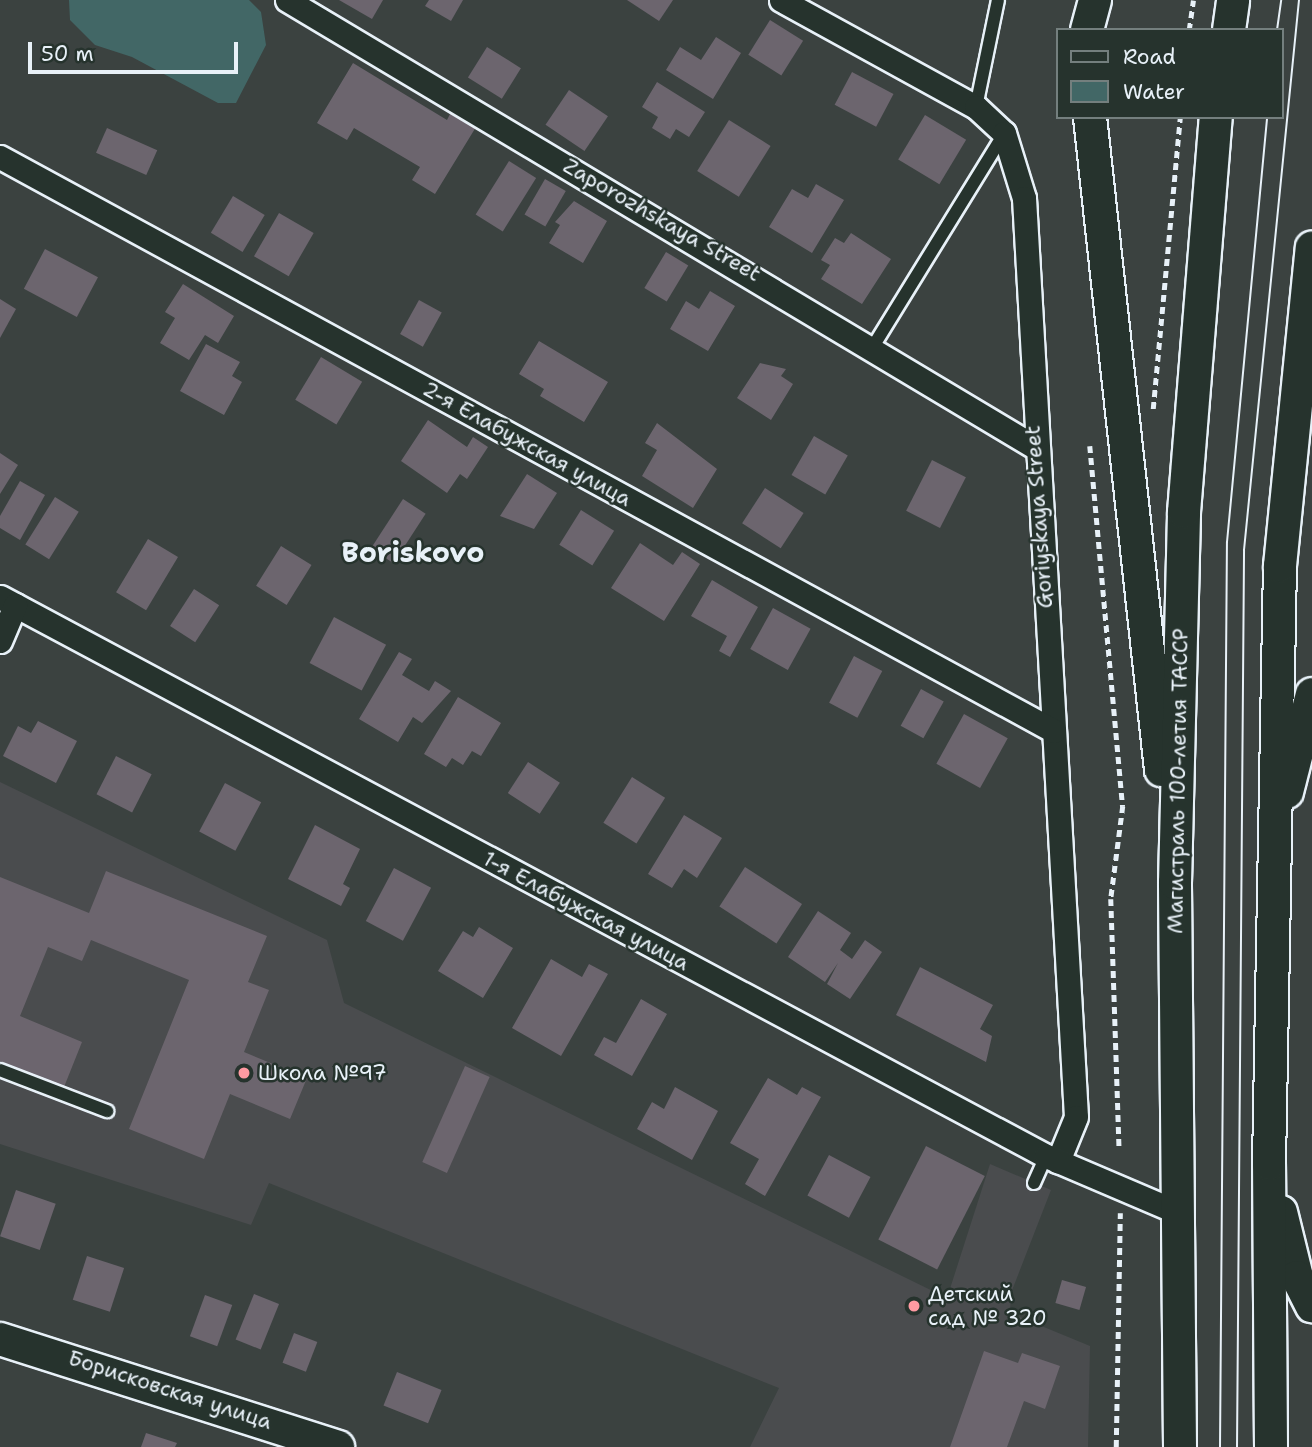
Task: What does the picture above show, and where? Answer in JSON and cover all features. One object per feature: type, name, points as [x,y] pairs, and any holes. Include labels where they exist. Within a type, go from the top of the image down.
[{"type":"main road","points":[[1088,28],[1095,0]]},
{"type":"main road","points":[[1229,28],[1233,0]]},
{"type":"main road","points":[[1090,119],[1175,883]]},
{"type":"main road","name":"Магистраль 100-летия ТАССР","points":[[1180,1447],[1175,883],[1184,512],[1216,119]]},
{"type":"main road","points":[[1271,1447],[1269,1164],[1280,566],[1312,248]]},
{"type":"main road","points":[[1273,851],[1312,694]]},
{"type":"main road","points":[[1269,1164],[1297,1277],[1312,1306]]},
{"type":"main road","points":[[1168,1447],[1178,1324]]},
{"type":"main road","name":"Борисковская улица","points":[[0,1339],[338,1447]]},
{"type":"street","name":"Zaporozhskaya Street","points":[[287,0],[874,345],[1033,446]]},
{"type":"street","points":[[781,0],[976,107],[1004,133]]},
{"type":"street","name":"Goriyskaya Street","points":[[1004,133],[1024,198],[1033,446],[1054,730],[1076,1117],[1052,1159]]},
{"type":"street","name":"2-я Елабужская улица","points":[[0,157],[1054,730]]},
{"type":"street","points":[[0,641],[8,601]]},
{"type":"street","name":"1-я Елабужская улица","points":[[8,601],[1052,1159],[1177,1212]]},
{"type":"lane","points":[[976,107],[998,0]]},
{"type":"lane","points":[[874,345],[1004,133]]},
{"type":"lane","points":[[0,1070],[107,1111]]},
{"type":"lane","points":[[1034,1183],[1052,1159]]},
{"type":"path","points":[[1189,28],[1193,0]]},
{"type":"path","points":[[1152,423],[1180,119]]},
{"type":"path","points":[[1090,446],[1123,806],[1111,899],[1119,1146]]},
{"type":"path","points":[[1116,1447],[1120,1188]]},
{"type":"shaded area","name":"Школа №97","points":[[0,782],[327,940],[344,1003],[947,1298],[990,1164],[1051,1190],[1011,1293],[1010,1313],[1090,1346],[1088,1447],[750,1447],[779,1388],[269,1183],[251,1225],[0,1144]]},
{"type":"water","points":[[69,0],[249,0],[261,12],[266,45],[236,103],[218,103],[132,57],[95,45],[70,20]]},
{"type":"building","points":[[339,0],[383,0],[372,19]]},
{"type":"building","points":[[429,0],[463,0],[451,21],[425,6]]},
{"type":"building","points":[[627,0],[673,0],[659,21]]},
{"type":"building","points":[[770,20],[803,41],[781,75],[748,55]]},
{"type":"building","points":[[716,37],[741,53],[713,99],[666,70],[680,47],[701,60]]},
{"type":"building","points":[[487,47],[521,68],[502,99],[468,78]]},
{"type":"building","points":[[353,63],[447,120],[451,112],[476,127],[435,194],[412,180],[420,167],[354,128],[347,140],[317,123]]},
{"type":"building","points":[[852,72],[893,94],[876,127],[835,105]]},
{"type":"building","points":[[657,82],[705,112],[689,137],[676,129],[670,139],[652,128],[658,117],[642,107]]},
{"type":"building","points":[[569,90],[608,116],[584,151],[546,125]]},
{"type":"building","points":[[925,115],[966,140],[939,184],[898,160]]},
{"type":"building","points":[[729,120],[771,146],[739,197],[697,171]]},
{"type":"building","points":[[107,128],[157,150],[146,175],[96,153]]},
{"type":"building","points":[[509,161],[536,178],[503,231],[476,214]]},
{"type":"building","points":[[545,179],[566,191],[545,227],[524,215]]},
{"type":"building","points":[[816,184],[844,200],[812,253],[769,227],[792,189],[808,198]]},
{"type":"building","points":[[233,196],[265,215],[243,252],[211,233]]},
{"type":"building","points":[[574,201],[607,221],[583,263],[549,243],[560,225],[555,222]]},
{"type":"building","points":[[279,213],[314,233],[289,276],[254,256]]},
{"type":"building","points":[[851,233],[891,259],[862,304],[821,279],[830,265],[821,260],[835,238],[844,243]]},
{"type":"building","points":[[45,249],[98,277],[77,317],[24,289]]},
{"type":"building","points":[[666,252],[688,265],[667,301],[644,288]]},
{"type":"building","points":[[183,284],[234,316],[218,343],[205,335],[189,360],[160,343],[175,318],[165,312]]},
{"type":"building","points":[[710,291],[735,306],[708,351],[670,329],[686,301],[699,309]]},
{"type":"building","points":[[0,299],[16,309],[0,338]]},
{"type":"building","points":[[419,300],[442,313],[423,347],[400,334]]},
{"type":"building","points":[[539,341],[608,382],[584,422],[540,396],[544,389],[519,374]]},
{"type":"building","points":[[206,344],[240,362],[232,376],[242,382],[224,415],[180,391]]},
{"type":"building","points":[[321,357],[362,382],[336,425],[295,400]]},
{"type":"building","points":[[760,363],[786,369],[781,376],[793,384],[771,420],[737,398]]},
{"type":"building","points":[[428,420],[467,447],[473,437],[488,447],[467,479],[460,474],[447,493],[401,461]]},
{"type":"building","points":[[657,423],[717,469],[693,508],[642,476],[657,450],[645,443]]},
{"type":"building","points":[[814,436],[848,455],[825,494],[792,475]]},
{"type":"building","points":[[0,453],[18,465],[0,494]]},
{"type":"building","points":[[932,460],[966,477],[940,528],[906,511]]},
{"type":"building","points":[[527,474],[557,493],[534,529],[500,516]]},
{"type":"building","points":[[20,481],[45,495],[20,540],[0,528],[0,516]]},
{"type":"building","points":[[765,488],[804,513],[781,548],[742,523]]},
{"type":"building","points":[[55,497],[79,512],[49,559],[25,544]]},
{"type":"building","points":[[403,499],[426,514],[394,563],[371,548]]},
{"type":"building","points":[[581,510],[614,531],[592,565],[559,545]]},
{"type":"building","points":[[148,539],[178,557],[146,610],[116,592]]},
{"type":"building","points":[[640,543],[673,565],[682,552],[700,564],[664,621],[611,588]]},
{"type":"building","points":[[281,546],[312,565],[287,605],[256,586]]},
{"type":"building","points":[[712,580],[758,607],[730,657],[719,651],[727,636],[691,616]]},
{"type":"building","points":[[194,589],[219,605],[195,642],[170,626]]},
{"type":"building","points":[[773,608],[811,629],[788,670],[750,649]]},
{"type":"building","points":[[334,617],[386,645],[362,691],[310,663]]},
{"type":"building","points":[[399,652],[412,659],[402,675],[429,691],[435,681],[451,691],[422,723],[413,717],[398,742],[359,719]]},
{"type":"building","points":[[854,656],[882,671],[857,718],[829,703]]},
{"type":"building","points":[[921,689],[944,702],[923,738],[901,726]]},
{"type":"building","points":[[458,697],[501,723],[481,756],[472,751],[463,765],[452,758],[446,767],[424,754]]},
{"type":"building","points":[[964,714],[1008,738],[980,788],[936,764]]},
{"type":"building","points":[[38,721],[77,741],[56,783],[3,756],[18,726],[31,733]]},
{"type":"building","points":[[116,756],[152,774],[132,812],[96,794]]},
{"type":"building","points":[[528,762],[560,783],[540,814],[508,793]]},
{"type":"building","points":[[632,777],[665,798],[636,843],[603,823]]},
{"type":"building","points":[[225,783],[261,802],[235,851],[199,832]]},
{"type":"building","points":[[684,815],[722,838],[697,878],[684,869],[672,888],[648,874]]},
{"type":"building","points":[[315,825],[360,849],[343,884],[350,888],[341,906],[288,879]]},
{"type":"building","points":[[745,867],[802,904],[776,943],[719,906]]},
{"type":"building","points":[[394,868],[431,888],[403,941],[366,921]]},
{"type":"building","points":[[106,871],[267,936],[248,982],[269,990],[244,1052],[307,1078],[290,1119],[230,1094],[204,1159],[129,1129],[189,980],[91,940],[82,961],[48,947],[20,1016],[82,1042],[64,1087],[0,1061],[0,877],[89,913]]},
{"type":"building","points":[[818,911],[851,933],[840,950],[852,959],[865,940],[882,952],[850,999],[827,984],[838,963],[825,982],[788,957]]},
{"type":"building","points":[[479,927],[513,948],[483,998],[438,971],[463,931],[473,937]]},
{"type":"building","points":[[551,959],[582,977],[589,964],[608,974],[561,1056],[512,1028]]},
{"type":"building","points":[[920,967],[993,1005],[980,1029],[992,1036],[986,1062],[896,1015]]},
{"type":"building","points":[[641,999],[667,1014],[632,1076],[594,1055],[604,1037],[616,1043]]},
{"type":"building","points":[[465,1066],[490,1077],[447,1173],[422,1162]]},
{"type":"building","points":[[768,1078],[797,1095],[802,1087],[821,1097],[765,1196],[745,1184],[759,1159],[730,1143]]},
{"type":"building","points":[[675,1087],[718,1111],[692,1160],[637,1129],[652,1102],[664,1109]]},
{"type":"building","points":[[926,1146],[985,1176],[937,1270],[878,1240]]},
{"type":"building","points":[[829,1155],[870,1177],[849,1218],[807,1196]]},
{"type":"building","points":[[16,1190],[56,1204],[40,1250],[0,1236]]},
{"type":"building","points":[[87,1256],[124,1268],[110,1312],[73,1300]]},
{"type":"building","points":[[1062,1280],[1086,1287],[1079,1310],[1055,1303]]},
{"type":"building","points":[[254,1294],[279,1304],[261,1350],[236,1339]]},
{"type":"building","points":[[205,1295],[232,1305],[217,1346],[190,1336]]},
{"type":"building","points":[[294,1333],[317,1342],[306,1372],[283,1363]]},
{"type":"building","points":[[984,1351],[1018,1363],[1022,1353],[1060,1366],[1045,1409],[1024,1401],[1007,1447],[950,1447]]},
{"type":"building","points":[[397,1372],[442,1390],[428,1423],[384,1405]]},
{"type":"building","points":[[146,1433],[177,1443],[175,1447],[141,1447]]},
{"type":"tram line","points":[[1277,28],[1281,0]]},
{"type":"tram line","points":[[1237,1447],[1244,550],[1299,0]]},
{"type":"tram line","points":[[1220,1447],[1227,542],[1267,119]]},
{"type":"place","name":"Школа №97","points":[[244,1073]]},
{"type":"place","name":"Детский сад № 320","points":[[914,1306]]},
{"type":"district","name":"Boriskovo","points":[[413,552]]}]
